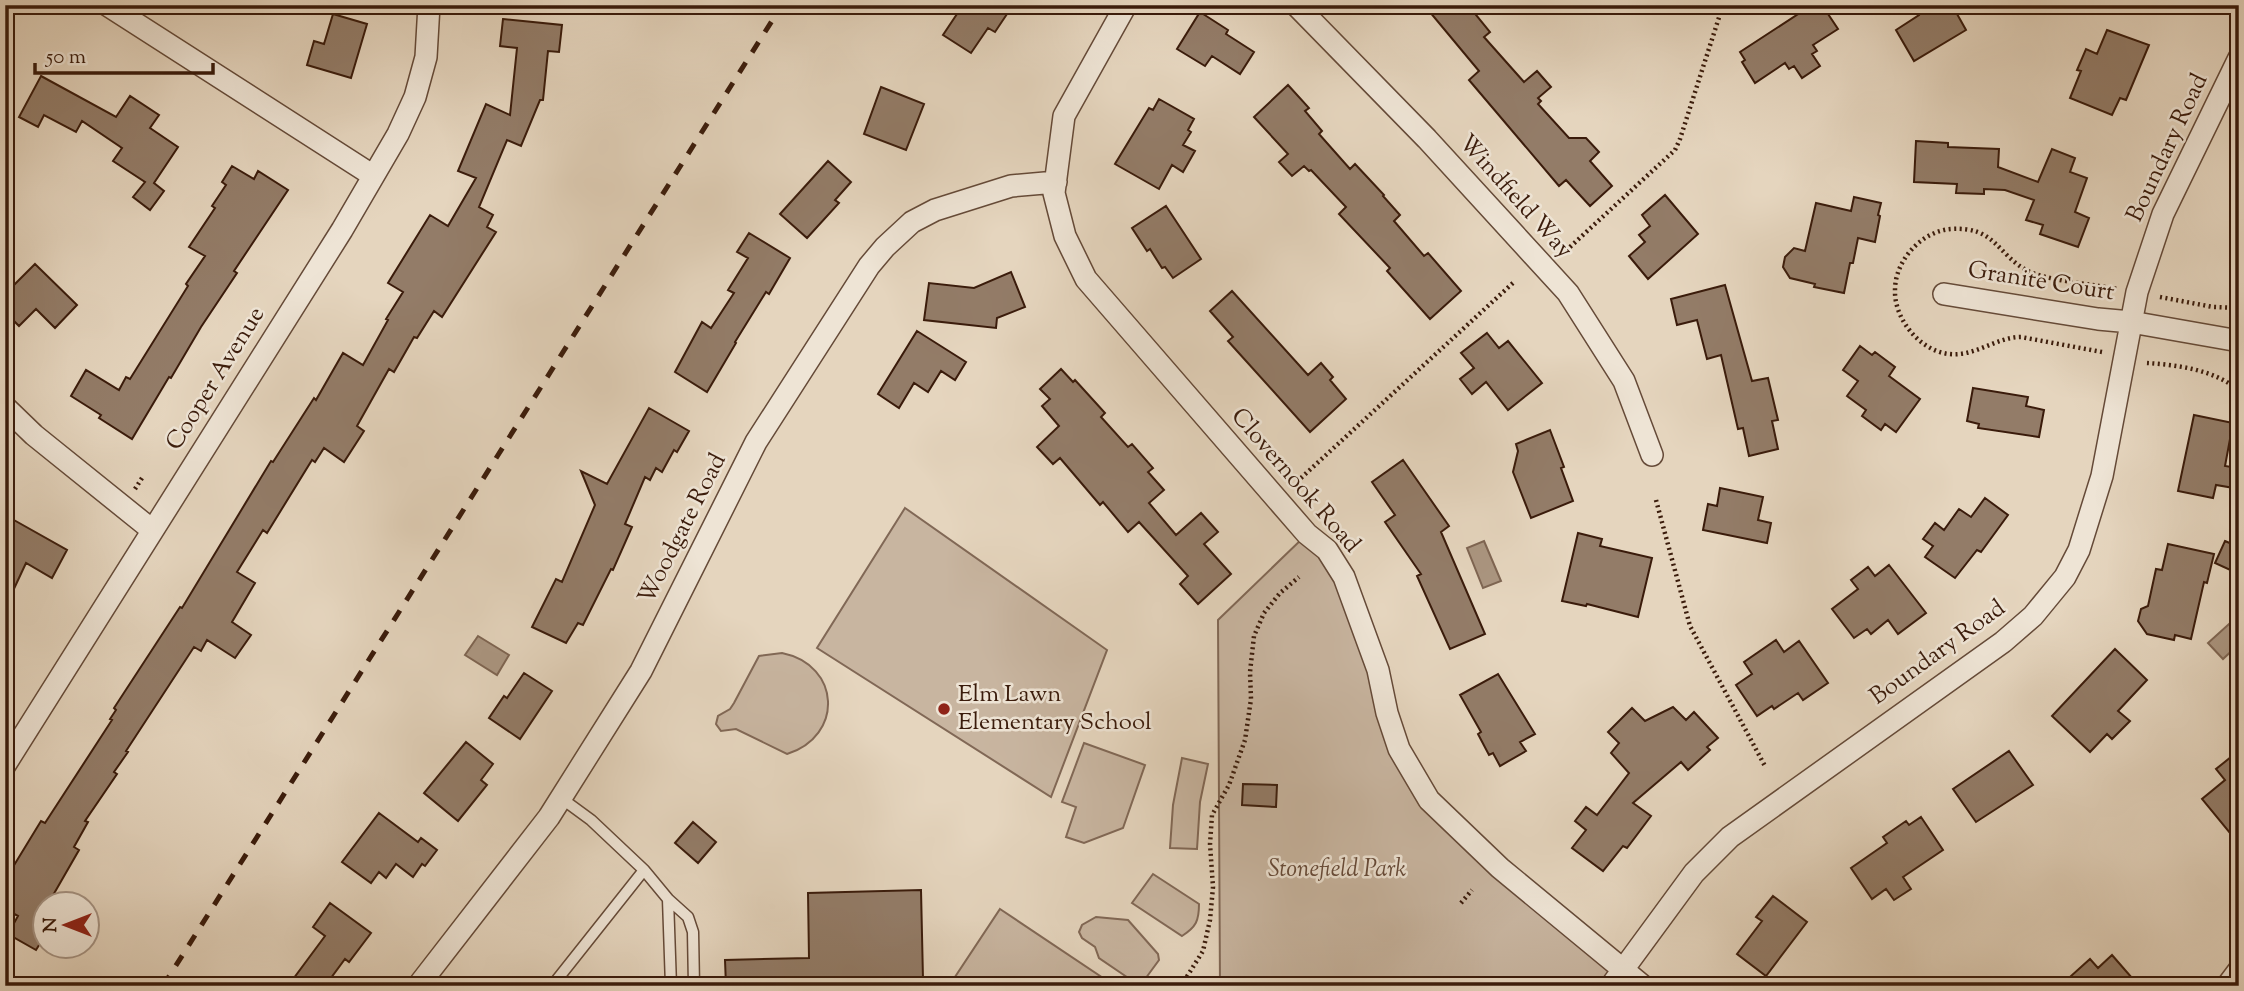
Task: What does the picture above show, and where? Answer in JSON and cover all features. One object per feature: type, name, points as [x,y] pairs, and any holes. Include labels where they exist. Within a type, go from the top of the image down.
[{"type":"street","points":[[107,5],[372,175]]},
{"type":"street","name":"Cooper Avenue","points":[[5,765],[342,230],[398,134],[415,97],[426,57],[429,5]]},
{"type":"street","name":"Clovernook Road","points":[[1126,5],[1064,116],[1054,192],[1065,236],[1086,279],[1307,534],[1326,550],[1344,578],[1378,670],[1387,713],[1399,749],[1429,800],[1617,978],[1643,986]]},
{"type":"street","name":"Windfield Way","points":[[1296,5],[1427,139],[1568,293],[1624,381],[1652,455]]},
{"type":"street","name":"Boundary Road","points":[[1617,978],[1694,873],[1730,836],[2003,642],[2033,616],[2065,578],[2083,539],[2102,476],[2137,292],[2163,214],[2239,58]]},
{"type":"street","name":"Woodgate Road","points":[[418,986],[549,817],[641,671],[756,442],[869,266],[912,222],[934,210],[1012,186],[1056,182]]},
{"type":"street","name":"Granite Court","points":[[1944,294],[2098,320],[2131,321],[2239,341]]},
{"type":"street","points":[[5,407],[34,435],[152,530]]},
{"type":"street","points":[[2227,986],[2239,970]]},
{"type":"lane","points":[[561,798],[591,820],[644,870],[668,899],[688,917],[693,932],[694,986]]},
{"type":"lane","points":[[552,986],[644,870]]},
{"type":"lane","points":[[668,899],[671,986]]},
{"type":"path","points":[[1570,247],[1675,150],[1723,5]]},
{"type":"path","points":[[1301,478],[1514,282]]},
{"type":"path","points":[[2160,297],[2213,307],[2239,308]]},
{"type":"path","points":[[2147,363],[2217,376],[2239,391]]},
{"type":"path","points":[[1656,500],[1690,626],[1766,768]]},
{"type":"path","points":[[1181,986],[1203,951],[1210,920],[1213,887],[1210,844],[1212,815],[1229,785],[1245,740],[1251,699],[1250,672],[1254,636],[1264,613],[1280,593],[1299,577]]},
{"type":"path","points":[[1461,903],[1472,890]]},
{"type":"green space","points":[[905,508],[1107,650],[1051,797],[817,648]]},
{"type":"green space","name":"Stonefield Park","points":[[1307,534],[1327,550],[1429,800],[1623,970],[1611,986],[1220,986],[1218,620]]},
{"type":"green space","points":[[782,653],[801,660],[816,671],[825,685],[828,701],[826,717],[819,732],[806,745],[787,754],[736,729],[721,731],[716,724],[718,716],[730,709],[734,703],[759,656]]},
{"type":"green space","points":[[1084,743],[1145,765],[1123,828],[1084,843],[1066,837],[1076,807],[1062,802]]},
{"type":"green space","points":[[1182,758],[1208,764],[1200,802],[1197,849],[1170,848],[1173,805]]},
{"type":"green space","points":[[1153,874],[1199,904],[1196,923],[1182,936],[1132,903]]},
{"type":"green space","points":[[1000,909],[1115,986],[949,986]]},
{"type":"green space","points":[[1096,917],[1128,920],[1158,954],[1159,960],[1140,986],[1099,958],[1095,947],[1082,938],[1079,932],[1082,925]]},
{"type":"shaded area","points":[[1484,541],[1501,581],[1483,588],[1467,548]]},
{"type":"shaded area","points":[[2239,615],[2239,644],[2223,659],[2208,643]]},
{"type":"shaded area","points":[[478,636],[509,655],[497,675],[465,655]]},
{"type":"building","points":[[963,5],[1013,5],[995,32],[988,28],[971,53],[943,35]]},
{"type":"building","points":[[1424,5],[1468,5],[1490,32],[1484,37],[1524,82],[1537,71],[1551,87],[1538,98],[1541,101],[1538,104],[1569,138],[1586,138],[1599,152],[1590,161],[1612,186],[1590,206],[1566,180],[1559,186],[1469,80],[1479,71]]},
{"type":"building","points":[[1812,5],[1822,5],[1838,29],[1813,45],[1817,51],[1812,54],[1820,66],[1802,78],[1794,66],[1789,69],[1785,63],[1755,83],[1742,62],[1745,60],[1740,52]]},
{"type":"building","points":[[1931,5],[1952,5],[1966,30],[1914,61],[1896,30]]},
{"type":"building","points":[[1200,12],[1228,30],[1226,34],[1254,52],[1240,74],[1212,56],[1205,66],[1177,49]]},
{"type":"building","points":[[333,14],[367,24],[351,78],[307,65],[314,41],[324,44]]},
{"type":"building","points":[[503,19],[562,25],[559,52],[548,51],[543,100],[540,100],[521,146],[507,140],[479,207],[493,215],[487,227],[496,232],[442,317],[434,311],[417,338],[414,337],[394,372],[389,369],[357,426],[364,431],[344,462],[324,448],[315,462],[312,460],[267,533],[263,530],[237,572],[255,583],[232,622],[251,635],[235,658],[207,640],[201,651],[194,647],[126,751],[128,752],[114,772],[117,774],[85,821],[88,822],[74,847],[79,850],[56,890],[32,890],[32,948],[8,934],[18,916],[5,909],[5,880],[41,821],[45,823],[112,720],[110,719],[116,710],[114,708],[180,607],[182,608],[271,461],[273,462],[314,398],[316,400],[343,353],[363,365],[403,292],[388,283],[430,215],[448,226],[476,178],[458,171],[486,104],[510,115],[517,48],[500,46]]},
{"type":"building","points":[[2107,30],[2149,45],[2126,100],[2120,98],[2112,115],[2070,98],[2086,49],[2097,54]]},
{"type":"building","points":[[41,76],[116,117],[130,96],[159,115],[150,128],[178,147],[154,183],[164,191],[150,210],[133,197],[145,182],[113,161],[122,148],[82,121],[76,132],[44,115],[38,127],[19,117]]},
{"type":"building","points":[[1288,85],[1309,108],[1305,111],[1322,131],[1319,134],[1350,169],[1355,164],[1384,195],[1400,215],[1394,221],[1424,256],[1428,253],[1461,291],[1430,319],[1387,271],[1390,268],[1339,214],[1346,207],[1311,170],[1304,166],[1292,176],[1279,162],[1288,154],[1254,117]]},
{"type":"building","points":[[881,87],[924,104],[906,150],[864,134]]},
{"type":"building","points":[[1159,99],[1194,119],[1188,130],[1191,132],[1183,145],[1195,151],[1183,172],[1172,165],[1159,189],[1115,164],[1149,108],[1153,110]]},
{"type":"building","points":[[1916,141],[1948,143],[1948,147],[1999,149],[1998,167],[2038,182],[2052,149],[2075,158],[2070,172],[2087,178],[2075,212],[2089,218],[2078,247],[2040,234],[2043,225],[2026,220],[2034,200],[2005,190],[1984,189],[1984,194],[1956,193],[1957,184],[1914,182]]},
{"type":"building","points":[[828,161],[851,182],[835,200],[839,203],[807,238],[780,214]]},
{"type":"building","points":[[232,166],[254,179],[258,171],[288,190],[234,271],[237,273],[132,439],[71,396],[86,370],[119,390],[126,377],[130,379],[205,256],[189,247],[215,208],[212,206],[226,185],[222,182]]},
{"type":"building","points":[[1665,195],[1698,234],[1648,279],[1629,256],[1645,242],[1639,235],[1650,226],[1642,215]]},
{"type":"building","points":[[1854,197],[1881,203],[1880,216],[1875,242],[1858,238],[1844,293],[1814,287],[1815,284],[1790,278],[1783,267],[1785,257],[1794,248],[1805,251],[1816,203],[1851,211]]},
{"type":"building","points":[[1166,206],[1201,259],[1173,278],[1165,267],[1162,268],[1150,249],[1147,251],[1132,228]]},
{"type":"building","points":[[749,233],[790,258],[769,294],[766,292],[735,342],[707,392],[675,372],[702,322],[711,328],[734,293],[728,290],[748,258],[737,252]]},
{"type":"building","points":[[35,264],[77,305],[55,328],[36,309],[19,326],[5,312],[5,294]]},
{"type":"building","points":[[1011,272],[1025,307],[997,318],[996,328],[924,320],[929,283],[974,288]]},
{"type":"building","points":[[1725,285],[1752,381],[1768,378],[1778,420],[1772,421],[1778,449],[1749,456],[1743,428],[1738,429],[1721,355],[1707,359],[1697,320],[1677,325],[1671,299]]},
{"type":"building","points":[[1232,291],[1308,375],[1321,363],[1333,377],[1330,380],[1346,399],[1310,432],[1228,341],[1233,337],[1210,311]]},
{"type":"building","points":[[917,331],[966,362],[955,380],[941,371],[928,392],[914,383],[899,408],[878,394]]},
{"type":"building","points":[[1487,333],[1499,348],[1508,341],[1542,383],[1508,410],[1486,382],[1472,394],[1460,379],[1474,368],[1461,353]]},
{"type":"building","points":[[1860,346],[1872,355],[1875,352],[1895,367],[1889,376],[1920,399],[1896,432],[1885,424],[1881,430],[1862,416],[1866,410],[1847,396],[1858,381],[1843,370]]},
{"type":"building","points":[[1061,369],[1073,382],[1075,380],[1105,413],[1101,417],[1128,447],[1132,444],[1153,468],[1148,472],[1164,490],[1149,503],[1176,535],[1201,513],[1218,532],[1204,544],[1231,574],[1198,604],[1180,584],[1188,576],[1139,522],[1128,532],[1103,502],[1100,505],[1060,458],[1053,464],[1037,447],[1059,426],[1042,406],[1050,399],[1040,389]]},
{"type":"building","points":[[1973,388],[2028,397],[2026,406],[2044,410],[2039,437],[1978,428],[1979,424],[1967,421]]},
{"type":"building","points":[[649,408],[689,431],[662,472],[656,468],[650,480],[645,477],[625,524],[632,527],[613,570],[611,569],[583,625],[578,623],[566,643],[532,627],[556,579],[562,582],[595,505],[581,471],[607,484]]},
{"type":"building","points":[[2194,415],[2233,423],[2225,466],[2238,468],[2234,488],[2216,485],[2213,498],[2178,491]]},
{"type":"building","points":[[1550,430],[1573,501],[1531,518],[1513,472],[1518,451],[1516,444]]},
{"type":"building","points":[[1403,460],[1449,526],[1441,532],[1485,634],[1450,649],[1417,576],[1421,574],[1385,522],[1395,515],[1372,482]]},
{"type":"building","points":[[1720,488],[1763,497],[1758,520],[1771,523],[1767,543],[1703,530],[1708,504],[1717,506]]},
{"type":"building","points":[[1985,498],[2008,515],[1981,552],[1977,550],[1955,578],[1925,557],[1933,546],[1923,539],[1935,523],[1944,530],[1959,509],[1971,517]]},
{"type":"building","points":[[5,515],[67,550],[52,578],[26,563],[5,608]]},
{"type":"building","points":[[1578,533],[1602,539],[1600,546],[1652,558],[1638,617],[1587,604],[1586,606],[1562,601]]},
{"type":"building","points":[[2225,541],[2239,547],[2239,574],[2215,563]]},
{"type":"building","points":[[2168,544],[2214,554],[2207,583],[2204,582],[2191,639],[2175,635],[2174,640],[2147,634],[2138,621],[2141,609],[2148,606],[2156,569],[2162,570]]},
{"type":"building","points":[[1889,565],[1926,613],[1898,634],[1888,620],[1871,634],[1867,629],[1854,638],[1832,609],[1858,589],[1851,580],[1868,567],[1875,576]]},
{"type":"building","points":[[1776,640],[1784,652],[1799,641],[1828,683],[1803,700],[1798,693],[1774,709],[1772,706],[1757,716],[1736,685],[1752,674],[1744,662]]},
{"type":"building","points":[[2115,649],[2147,680],[2118,711],[2130,721],[2112,739],[2107,734],[2090,752],[2052,716]]},
{"type":"building","points":[[524,673],[552,691],[520,739],[489,718]]},
{"type":"building","points":[[1498,674],[1535,734],[1520,742],[1526,751],[1500,766],[1493,753],[1489,755],[1478,734],[1481,732],[1460,695]]},
{"type":"building","points":[[1673,707],[1686,720],[1694,712],[1718,738],[1707,747],[1710,750],[1688,770],[1681,762],[1633,803],[1651,816],[1627,848],[1623,846],[1603,871],[1572,848],[1586,830],[1575,821],[1586,807],[1597,815],[1629,773],[1611,753],[1619,743],[1608,732],[1632,708],[1645,721]]},
{"type":"building","points":[[466,742],[493,764],[481,780],[487,785],[458,821],[424,793]]},
{"type":"building","points":[[2009,751],[2033,785],[1976,822],[1953,789]]},
{"type":"building","points":[[2231,757],[2239,767],[2239,844],[2202,799],[2225,780],[2216,769]]},
{"type":"building","points":[[1243,784],[1277,785],[1276,807],[1242,805]]},
{"type":"building","points":[[379,813],[418,842],[421,838],[437,850],[413,877],[396,864],[386,878],[379,872],[371,883],[342,862]]},
{"type":"building","points":[[1921,817],[1943,850],[1903,877],[1911,889],[1894,900],[1886,889],[1872,899],[1851,868],[1887,843],[1883,837],[1906,821],[1909,825]]},
{"type":"building","points":[[693,822],[716,842],[698,863],[675,843]]},
{"type":"building","points":[[921,890],[923,979],[901,979],[901,986],[726,986],[725,960],[809,958],[808,893]]},
{"type":"building","points":[[1773,896],[1807,922],[1766,976],[1737,954],[1762,921],[1756,917]]},
{"type":"building","points":[[330,903],[371,933],[349,962],[345,959],[325,986],[288,986],[325,936],[313,927]]},
{"type":"building","points":[[2112,955],[2139,986],[2078,986],[2071,976],[2090,959],[2098,968]]},
{"type":"railway","points":[[163,986],[782,5]]},
{"type":"place","name":"Elm Lawn Elementary School","points":[[944,709]]}]
